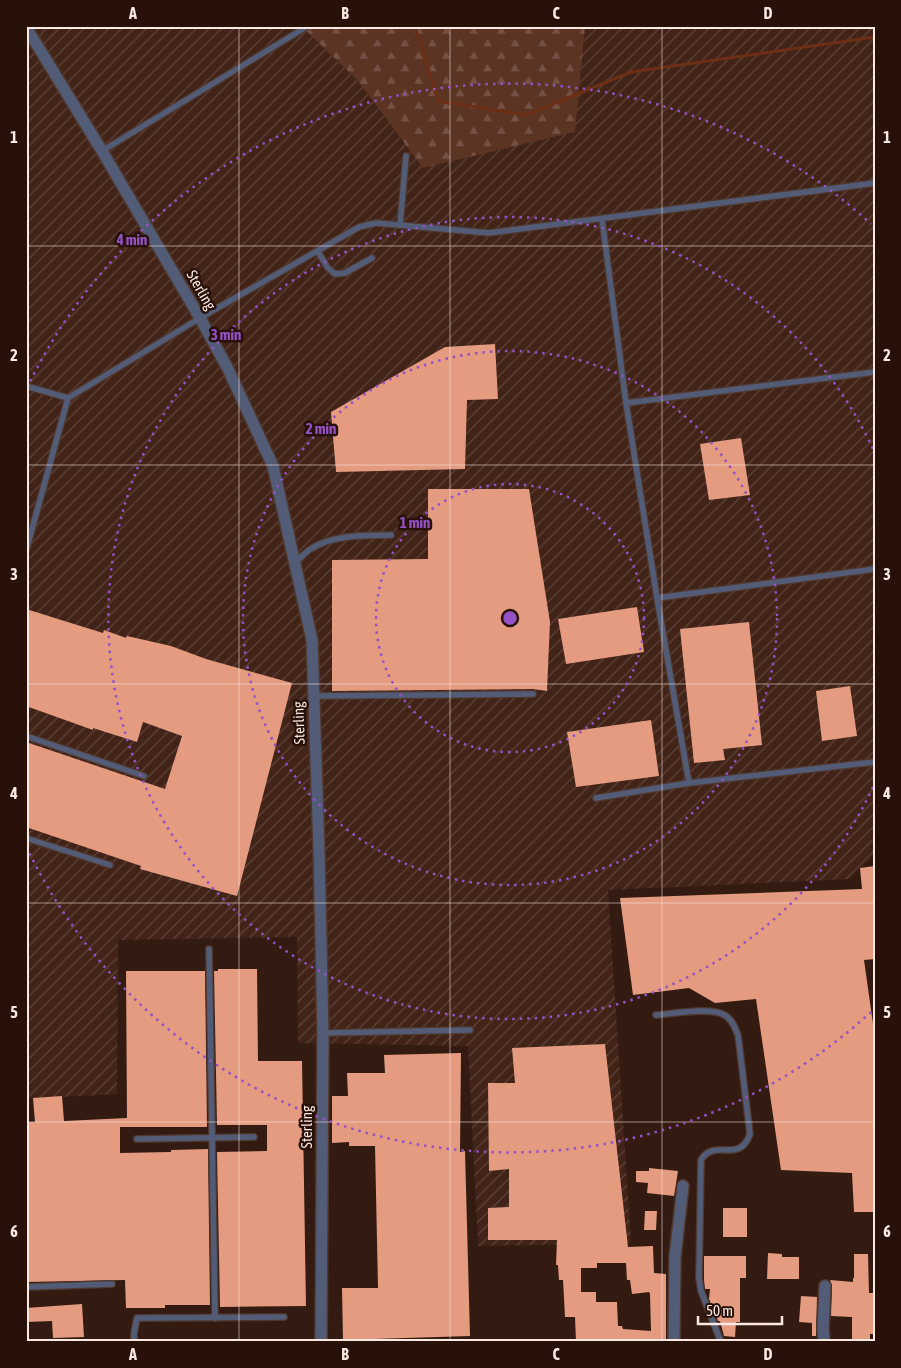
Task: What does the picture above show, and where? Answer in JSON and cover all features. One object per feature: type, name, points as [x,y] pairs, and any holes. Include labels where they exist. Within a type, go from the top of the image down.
[{"type":"street","name":"Sterling","points":[[26,27],[30,41],[102,151],[227,367],[273,466],[295,564],[312,640],[323,1033],[321,1342]]},
{"type":"street","points":[[674,1342],[675,1257],[683,1186]]},
{"type":"street","points":[[824,1342],[825,1286]]},
{"type":"lane","points":[[102,151],[306,27]]},
{"type":"lane","points":[[400,224],[406,156]]},
{"type":"lane","points":[[26,551],[68,398],[200,318],[366,224],[400,224],[489,233],[875,183]]},
{"type":"lane","points":[[602,219],[626,403],[689,783]]},
{"type":"lane","points":[[318,252],[328,268],[335,274],[345,273],[372,258]]},
{"type":"lane","points":[[626,403],[875,372]]},
{"type":"lane","points":[[26,386],[68,398]]},
{"type":"lane","points":[[295,564],[310,550],[321,544],[353,537],[391,535]]},
{"type":"lane","points":[[657,598],[875,569]]},
{"type":"lane","points":[[313,696],[533,694]]},
{"type":"lane","points":[[26,736],[144,776]]},
{"type":"lane","points":[[596,798],[689,783],[875,762]]},
{"type":"lane","points":[[26,838],[110,865]]},
{"type":"lane","points":[[209,949],[215,1318]]},
{"type":"lane","points":[[656,1015],[715,1011],[725,1014],[733,1022],[738,1036],[750,1134],[747,1144],[741,1149],[711,1150],[705,1154],[702,1160],[698,1278],[700,1290],[721,1342]]},
{"type":"lane","points":[[323,1033],[470,1030]]},
{"type":"lane","points":[[137,1139],[254,1137]]},
{"type":"lane","points":[[26,1287],[112,1284]]},
{"type":"lane","points":[[134,1342],[137,1318],[284,1317]]},
{"type":"shaded area","points":[[26,26],[301,26],[358,81],[423,168],[574,132],[585,26],[875,26],[875,854],[849,879],[608,890],[631,1243],[478,1246],[468,1046],[298,1043],[297,937],[118,940],[117,1094],[26,1099]]},
{"type":"green space","points":[[301,26],[585,26],[575,132],[423,168],[358,81]]},
{"type":"building","points":[[495,344],[498,399],[467,400],[465,469],[336,472],[331,412],[445,347]]},
{"type":"building","points":[[741,438],[750,495],[709,500],[700,444]]},
{"type":"building","points":[[428,489],[529,489],[550,622],[547,691],[533,689],[332,691],[332,560],[428,559]]},
{"type":"building","points":[[637,607],[644,652],[566,664],[558,619]]},
{"type":"building","points":[[26,609],[103,633],[104,630],[126,638],[127,636],[171,646],[206,659],[292,683],[237,896],[140,869],[141,866],[26,827],[26,742],[165,789],[182,736],[143,722],[137,742],[93,728],[93,730],[26,706]]},
{"type":"building","points":[[749,622],[762,745],[723,749],[725,760],[694,763],[680,629]]},
{"type":"building","points":[[850,686],[857,736],[822,741],[816,691]]},
{"type":"building","points":[[651,720],[659,776],[576,787],[567,732]]},
{"type":"building","points":[[875,866],[875,959],[864,960],[875,1038],[875,1212],[854,1212],[852,1173],[781,1170],[756,999],[715,1003],[689,988],[633,995],[620,898],[862,889],[860,868]]},
{"type":"building","points":[[218,969],[257,969],[258,1061],[302,1061],[306,1306],[220,1307],[217,1152],[267,1151],[267,1125],[217,1125],[214,971],[218,971]]},
{"type":"building","points":[[126,971],[205,971],[207,1127],[120,1127],[120,1153],[208,1149],[210,1305],[165,1305],[165,1308],[126,1308],[125,1280],[26,1282],[26,1122],[35,1122],[33,1098],[62,1096],[64,1121],[127,1118]]},
{"type":"building","points":[[605,1044],[628,1247],[653,1246],[654,1273],[666,1274],[666,1342],[576,1342],[575,1317],[565,1317],[563,1280],[559,1280],[558,1265],[556,1265],[557,1240],[488,1240],[488,1208],[509,1207],[509,1169],[489,1171],[488,1083],[515,1083],[512,1048]],"holes":[[[597,1263],[626,1263],[627,1280],[630,1280],[632,1294],[649,1292],[650,1294],[651,1331],[623,1329],[622,1326],[618,1326],[617,1302],[596,1302],[596,1292],[581,1292],[581,1268],[597,1268]]]},
{"type":"building","points":[[461,1053],[460,1152],[465,1151],[470,1336],[343,1340],[342,1288],[378,1288],[375,1146],[349,1146],[349,1142],[332,1143],[332,1096],[348,1096],[347,1073],[385,1073],[384,1055]]},
{"type":"building","points":[[649,1168],[678,1171],[674,1196],[647,1193],[648,1183],[636,1182],[636,1171],[649,1171]]},
{"type":"building","points":[[723,1208],[747,1208],[747,1237],[723,1237]]},
{"type":"building","points":[[645,1211],[657,1211],[656,1230],[644,1230]]},
{"type":"building","points":[[768,1253],[782,1254],[782,1257],[799,1257],[799,1279],[767,1279]]},
{"type":"building","points":[[854,1254],[868,1254],[869,1293],[875,1293],[875,1334],[870,1334],[870,1339],[852,1339],[852,1317],[831,1316],[832,1286],[830,1280],[853,1282]]},
{"type":"building","points":[[704,1256],[746,1256],[746,1278],[740,1278],[740,1322],[736,1322],[735,1337],[724,1336],[720,1321],[718,1321],[716,1316],[716,1304],[711,1304],[709,1299],[710,1289],[705,1289]]},
{"type":"building","points":[[801,1296],[817,1297],[816,1336],[812,1336],[812,1323],[799,1322]]},
{"type":"building","points":[[82,1304],[84,1337],[53,1338],[52,1321],[26,1322],[26,1308]]},
{"type":"waterway","points":[[415,26],[438,101],[526,115],[631,72],[875,37]]}]
